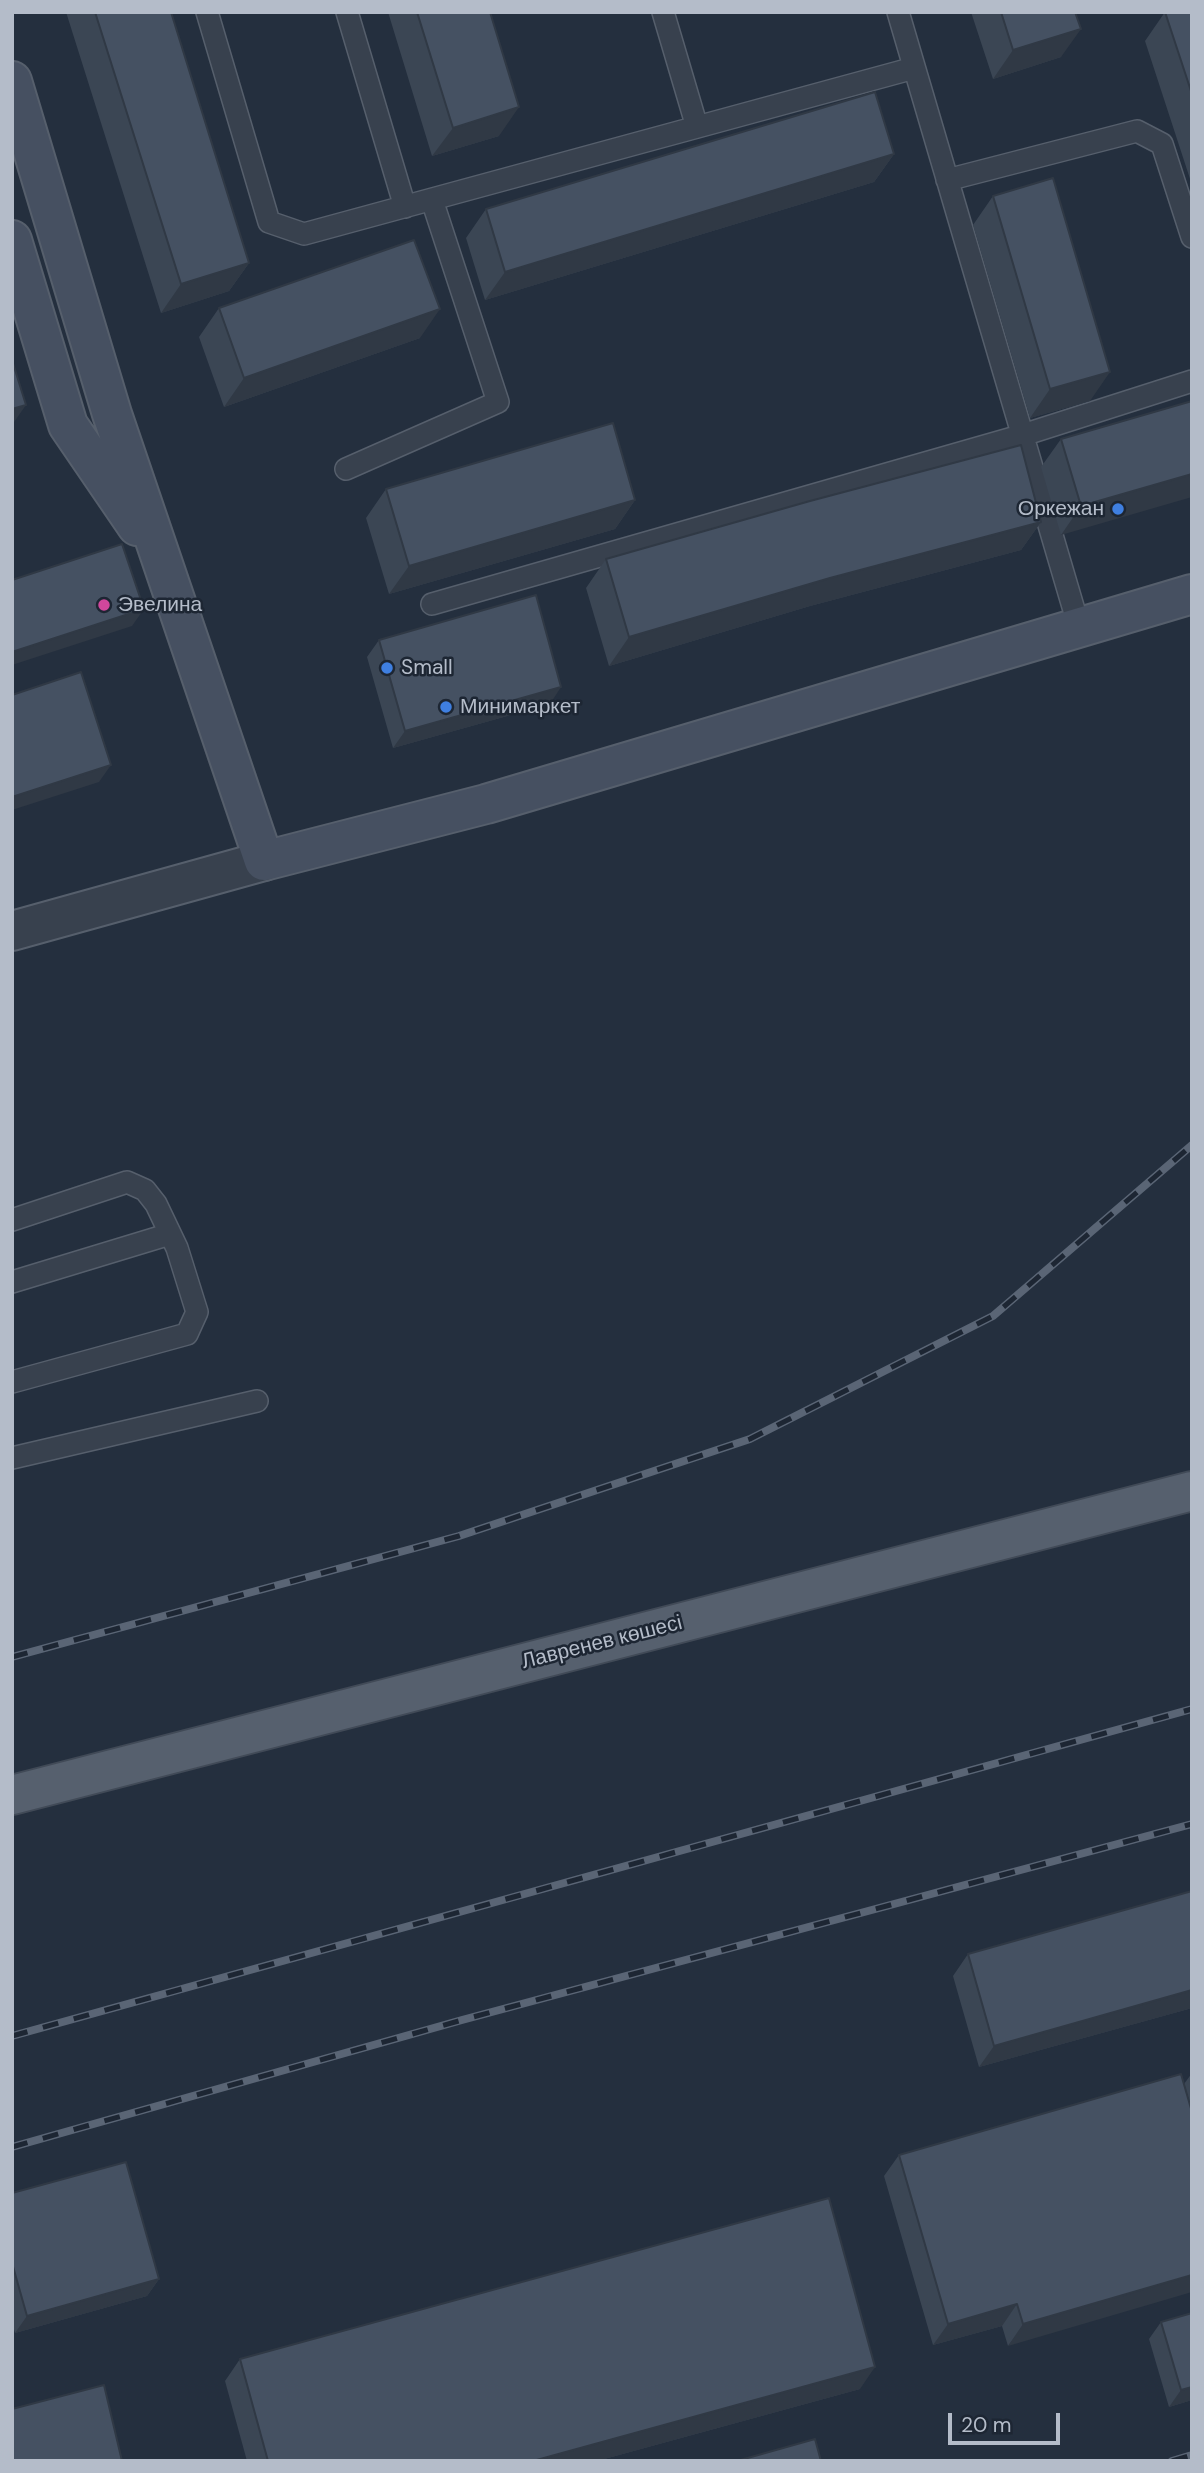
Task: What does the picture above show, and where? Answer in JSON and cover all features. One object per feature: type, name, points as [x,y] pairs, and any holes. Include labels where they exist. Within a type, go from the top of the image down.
[{"type":"main road","name":"Лавренев көшесі","points":[[12,1795],[1192,1491]]},
{"type":"street","points":[[12,81],[112,414],[264,861]]},
{"type":"street","points":[[12,240],[68,425],[166,568]]},
{"type":"street","points":[[12,931],[264,861],[486,804],[1192,594]]},
{"type":"lane","points":[[206,12],[269,222],[304,234],[914,68]]},
{"type":"lane","points":[[347,12],[405,207]]},
{"type":"lane","points":[[663,12],[697,127]]},
{"type":"lane","points":[[898,12],[1079,626]]},
{"type":"lane","points":[[947,180],[1138,131],[1162,144],[1192,237]]},
{"type":"lane","points":[[346,469],[498,402],[432,200]]},
{"type":"lane","points":[[432,604],[1023,435],[1192,381]]},
{"type":"lane","points":[[12,1220],[127,1182],[145,1190],[156,1204],[177,1248],[197,1312],[187,1334],[12,1382]]},
{"type":"lane","points":[[12,1282],[170,1234]]},
{"type":"lane","points":[[12,1458],[257,1401]]},
{"type":"building","points":[[95,12],[171,12],[249,263],[181,284]]},
{"type":"building","points":[[417,12],[490,12],[519,107],[453,128]]},
{"type":"building","points":[[1001,12],[1075,12],[1081,29],[1013,50]]},
{"type":"building","points":[[1165,12],[1192,12],[1192,94]]},
{"type":"building","points":[[875,92],[894,154],[505,272],[486,209]]},
{"type":"building","points":[[1053,178],[1110,372],[1050,389],[993,196]]},
{"type":"building","points":[[414,240],[440,309],[244,378],[219,308]]},
{"type":"building","points":[[12,360],[26,405],[12,409]]},
{"type":"building","points":[[1192,401],[1192,474],[1081,506],[1061,439]]},
{"type":"building","points":[[613,423],[635,500],[409,566],[386,489]]},
{"type":"building","points":[[1021,445],[1041,522],[830,578],[629,637],[606,559]]},
{"type":"building","points":[[122,544],[144,609],[12,652],[12,580]]},
{"type":"building","points":[[536,595],[561,687],[405,731],[379,640]]},
{"type":"building","points":[[81,672],[111,765],[12,797],[12,695]]},
{"type":"building","points":[[1192,1891],[1192,1990],[994,2046],[968,1954]]},
{"type":"building","points":[[1181,2074],[1192,2112],[1192,2275],[1023,2324],[1017,2304],[948,2324],[899,2155]]},
{"type":"building","points":[[126,2162],[159,2279],[27,2316],[12,2263],[12,2193]]},
{"type":"building","points":[[829,2198],[875,2367],[533,2461],[268,2461],[240,2359]]},
{"type":"building","points":[[1192,2313],[1192,2387],[1181,2390],[1161,2322]]},
{"type":"building","points":[[104,2385],[122,2461],[12,2461],[12,2409]]},
{"type":"building","points":[[815,2439],[821,2461],[737,2461]]},
{"type":"railway","points":[[12,1657],[459,1536],[750,1439],[993,1316],[1192,1145]]},
{"type":"railway","points":[[12,2036],[1192,1709]]},
{"type":"railway","points":[[12,2147],[462,2020],[1192,1824]]},
{"type":"railway","points":[[1172,2461],[1192,2455]]},
{"type":"place","name":"Оркежан","points":[[1118,509]]},
{"type":"place","name":"Эвелина","points":[[104,605]]},
{"type":"place","name":"Small","points":[[387,668]]},
{"type":"place","name":"Минимаркет","points":[[446,707]]}]
